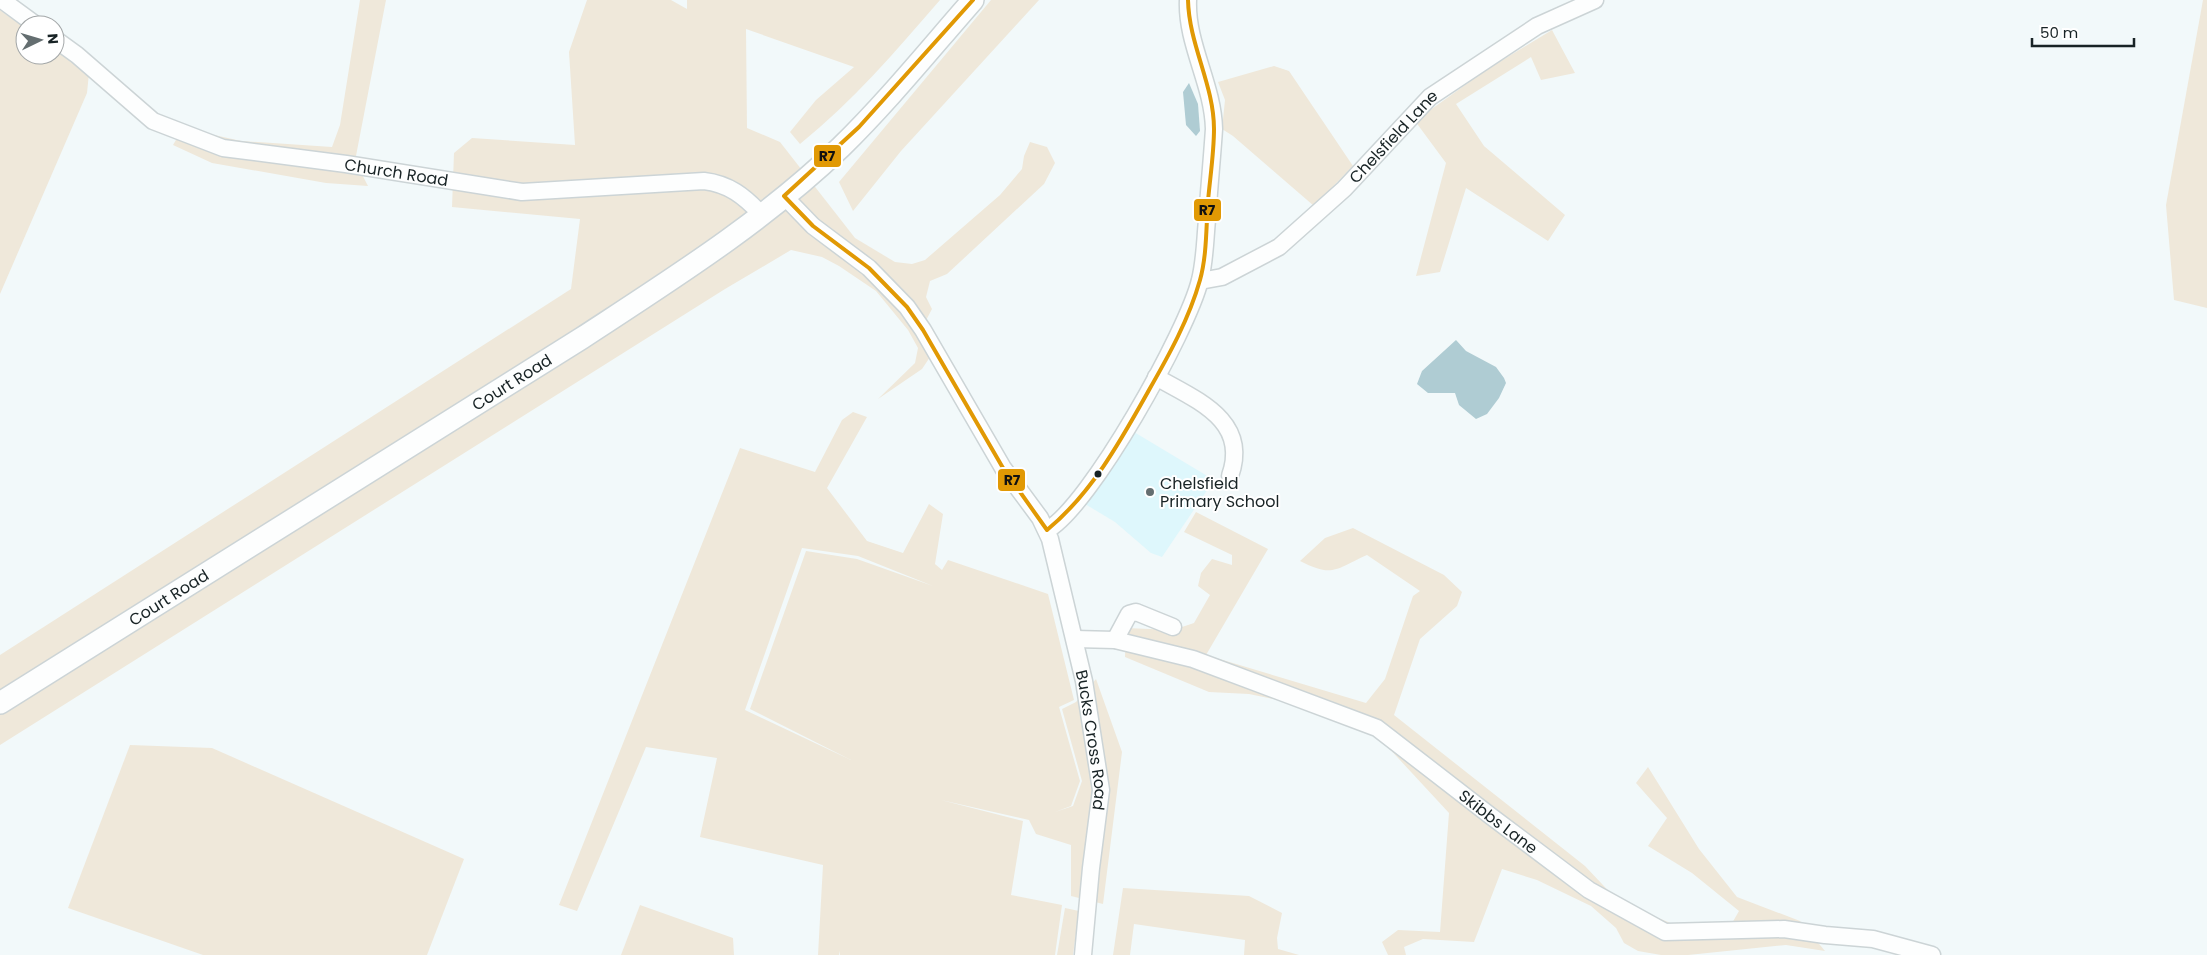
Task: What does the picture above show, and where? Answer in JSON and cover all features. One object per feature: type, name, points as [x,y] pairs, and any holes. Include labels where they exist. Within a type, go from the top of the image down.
[{"type":"main road","name":"Court Road","points":[[0,703],[655,291],[720,246],[820,166],[855,133],[972,0]]},
{"type":"street","points":[[2,0],[22,15]]},
{"type":"street","points":[[784,196],[813,226],[869,268],[907,307],[923,330],[1006,473],[1034,508],[1047,530],[1061,520],[1096,476],[1156,377],[1181,328],[1200,280],[1207,218],[1214,111],[1190,32],[1188,0]]},
{"type":"street","name":"Chelsfield Lane","points":[[1200,280],[1222,277],[1279,247],[1344,189],[1430,97],[1537,26],[1595,0]]},
{"type":"street","name":"Church Road","points":[[65,47],[153,122],[222,148],[346,164],[522,192],[704,181],[726,186],[741,195],[761,214]]},
{"type":"street","points":[[1156,377],[1214,411],[1224,422],[1232,436],[1235,451],[1234,466],[1230,476]]},
{"type":"street","name":"Bucks Cross Road","points":[[1047,530],[1075,639],[1092,724],[1101,790],[1083,955]]},
{"type":"street","points":[[1115,640],[1129,614],[1136,612],[1173,627]]},
{"type":"street","name":"Skibbs Lane","points":[[1075,639],[1115,640],[1193,659],[1378,728],[1589,890],[1665,932],[1784,929],[1825,936],[1873,938],[1932,955]]},
{"type":"shaded area","points":[[360,0],[386,0],[355,161],[368,186],[326,183],[212,163],[173,145],[183,128],[241,141],[332,147],[340,125]]},
{"type":"shaded area","points":[[587,0],[671,0],[687,9],[687,0],[940,0],[856,93],[800,144],[790,132],[816,100],[854,67],[746,29],[747,128],[780,142],[855,238],[895,262],[912,264],[925,260],[1000,195],[1022,169],[1024,156],[1030,142],[1047,147],[1055,163],[1044,184],[947,274],[930,281],[926,297],[932,309],[923,326],[932,354],[922,369],[878,399],[915,363],[918,348],[908,330],[876,291],[822,257],[791,250],[725,289],[0,745],[0,655],[571,289],[580,219],[452,207],[454,153],[472,138],[575,145],[569,52]]},
{"type":"shaded area","points":[[991,0],[1039,0],[901,151],[853,211],[839,182]]},
{"type":"shaded area","points":[[2203,0],[2207,0],[2207,308],[2174,300],[2166,205]]},
{"type":"shaded area","points":[[0,10],[15,21],[15,65],[65,65],[65,56],[89,73],[87,93],[0,294]]},
{"type":"shaded area","points":[[1552,30],[1575,73],[1541,80],[1531,57],[1456,104],[1484,146],[1565,215],[1548,241],[1466,188],[1440,272],[1416,276],[1446,163],[1415,121],[1486,70]]},
{"type":"shaded area","points":[[1274,66],[1289,71],[1353,166],[1314,206],[1233,136],[1222,129],[1225,100],[1218,82]]},
{"type":"shaded area","points":[[1189,83],[1198,104],[1200,131],[1196,136],[1186,125],[1183,92]]},
{"type":"shaded area","points":[[1456,340],[1466,351],[1496,367],[1506,383],[1499,398],[1487,414],[1476,419],[1459,405],[1455,393],[1428,393],[1417,384],[1422,371]]},
{"type":"shaded area","points":[[853,412],[867,417],[827,488],[867,541],[903,553],[929,504],[943,514],[935,564],[942,570],[948,560],[1048,594],[1074,700],[1059,707],[1080,781],[1071,806],[1055,812],[1073,806],[1082,781],[1062,709],[1076,702],[1096,679],[1122,752],[1103,904],[1071,896],[1071,845],[1036,834],[1029,820],[941,800],[1023,821],[1011,895],[1062,905],[1055,955],[840,955],[839,951],[839,955],[818,955],[823,865],[700,837],[717,758],[646,747],[577,911],[559,905],[740,448],[815,472],[842,420]],"holes":[[[802,548],[858,556],[933,586],[857,559],[806,551],[750,709],[851,760],[745,710]]]},
{"type":"shaded area","name":"Chelsfield Primary School","points":[[1134,432],[1214,480],[1162,557],[1151,553],[1115,522],[1085,504]]},
{"type":"shaded area","points":[[1196,512],[1268,549],[1206,655],[1366,703],[1385,679],[1413,596],[1420,591],[1367,555],[1334,570],[1320,569],[1300,561],[1325,538],[1353,528],[1444,575],[1462,592],[1457,606],[1420,639],[1394,715],[1585,866],[1619,902],[1673,924],[1731,925],[1739,911],[1692,873],[1648,846],[1667,818],[1636,783],[1648,767],[1699,849],[1737,897],[1800,921],[1825,951],[1786,945],[1688,955],[1661,955],[1638,951],[1624,943],[1616,928],[1591,906],[1537,880],[1502,869],[1474,942],[1423,939],[1404,947],[1406,955],[1388,955],[1382,942],[1398,930],[1440,932],[1449,813],[1386,745],[1365,718],[1249,694],[1209,692],[1125,657],[1126,628],[1173,630],[1194,623],[1210,595],[1198,586],[1201,573],[1212,559],[1232,565],[1232,555],[1184,532]]},
{"type":"shaded area","points":[[130,745],[212,748],[464,859],[427,955],[203,955],[68,908]]},
{"type":"shaded area","points":[[1123,888],[1249,896],[1282,913],[1277,938],[1278,949],[1299,955],[1244,955],[1245,940],[1134,924],[1130,955],[1113,955]]},
{"type":"shaded area","points":[[640,905],[733,938],[734,955],[621,955]]},
{"type":"shaded area","points":[[1065,908],[1079,911],[1073,955],[1057,955]]},
{"type":"transit line","name":"R7","points":[[973,0],[859,127],[784,196],[813,226],[869,268],[907,307],[923,330],[1003,468],[1047,530],[1078,500],[1092,483],[1128,428],[1178,336],[1200,280],[1205,251],[1214,129],[1210,97],[1192,33],[1188,0]]},
{"type":"place","name":"Chelsfield Primary School","points":[[1150,492]]}]
